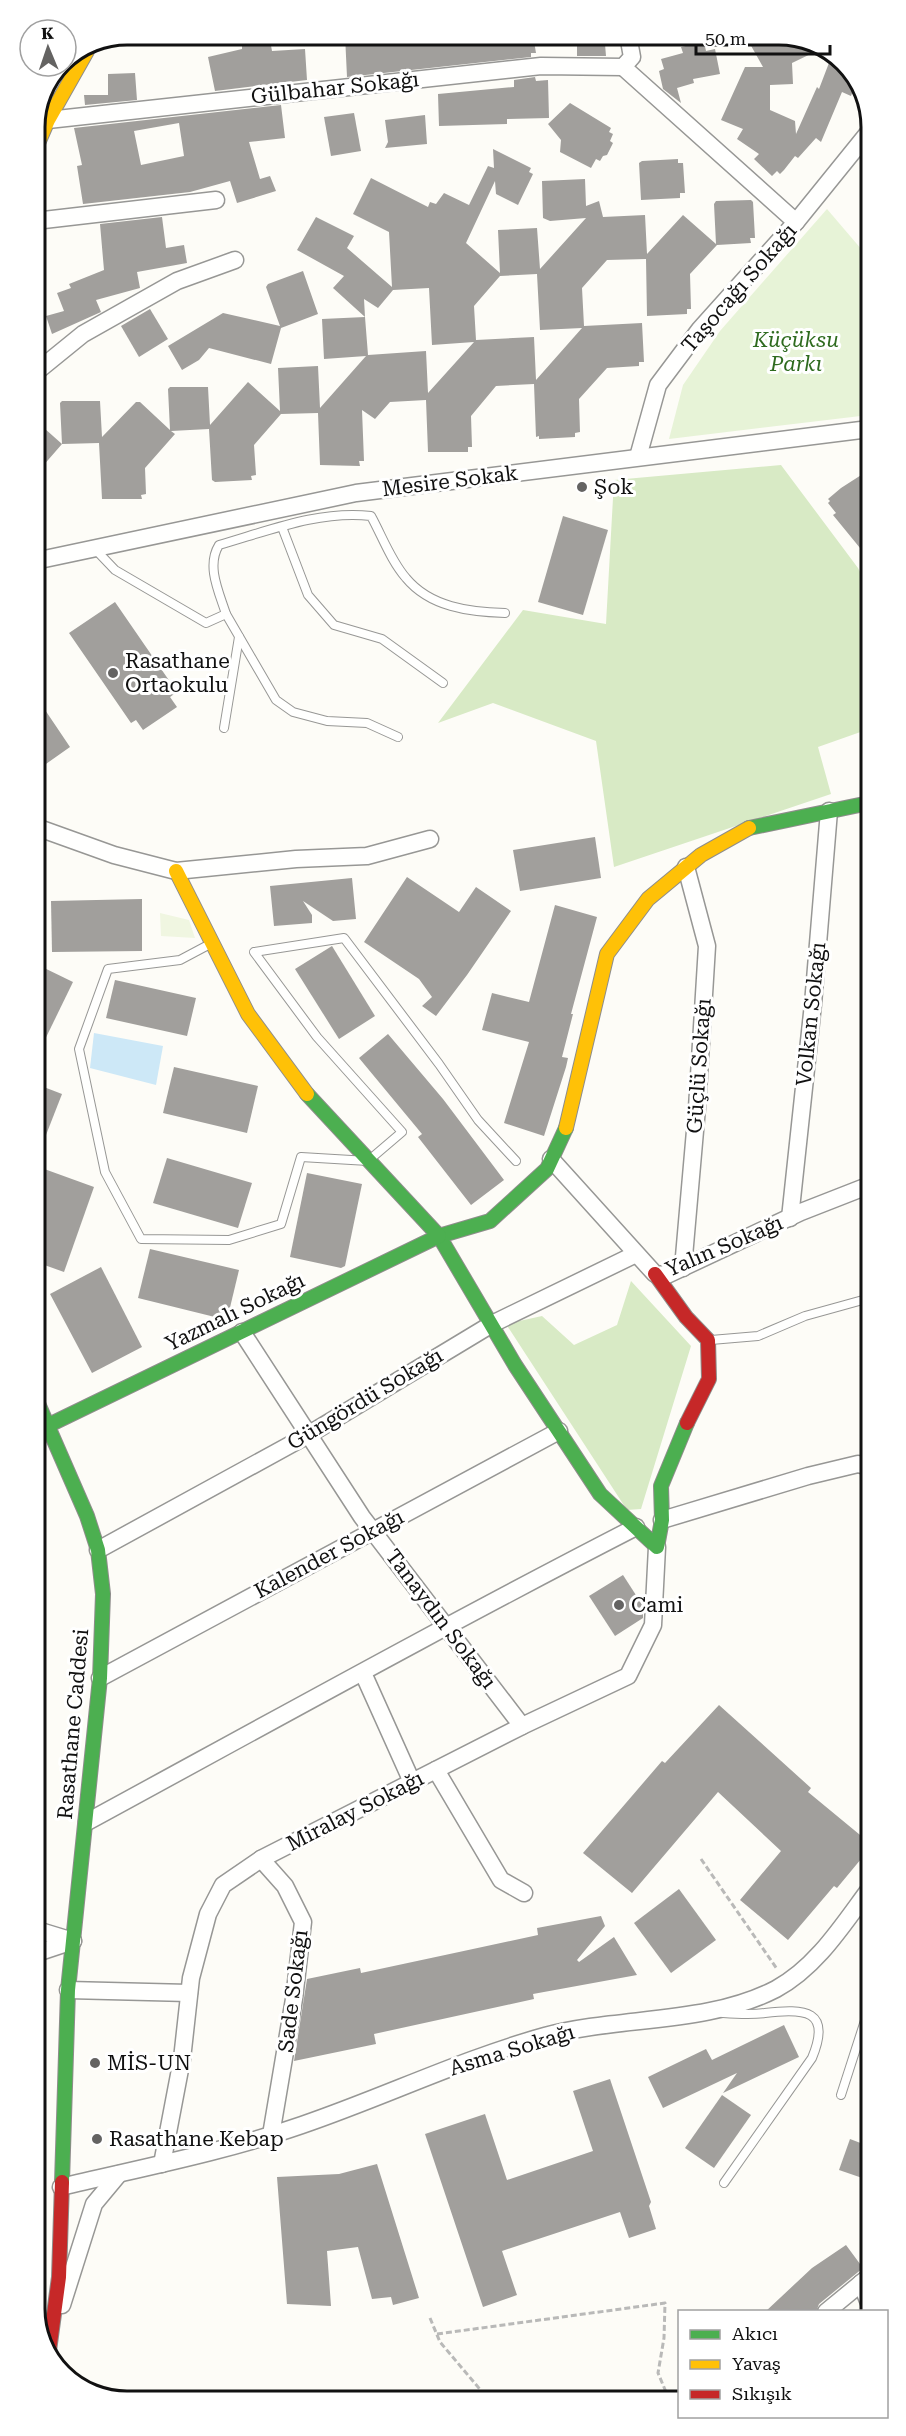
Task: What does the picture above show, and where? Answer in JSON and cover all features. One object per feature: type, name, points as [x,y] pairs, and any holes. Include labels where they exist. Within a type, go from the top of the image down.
[{"type":"street","points":[[630,45],[632,57],[623,67],[796,222]]},
{"type":"street","points":[[45,127],[83,58]]},
{"type":"street","name":"Gülbahar Sokağı","points":[[48,120],[541,66],[623,67]]},
{"type":"street","name":"Taşocağı Sokağı","points":[[638,457],[658,385],[700,329],[796,222],[861,143]]},
{"type":"street","points":[[45,220],[216,200]]},
{"type":"street","points":[[45,365],[83,334],[177,281],[235,260]]},
{"type":"street","name":"Mesire Sokak","points":[[45,559],[356,493],[861,430]]},
{"type":"street","name":"Yazmalı Sokağı","points":[[49,1425],[439,1236],[490,1221],[547,1169],[565,1131],[606,954],[648,899],[701,855],[751,827],[861,805]]},
{"type":"street","name":"Volkan Sokağı","points":[[790,1218],[813,1004],[830,811]]},
{"type":"street","points":[[45,830],[114,855],[176,871],[296,859],[367,856],[430,840]]},
{"type":"street","name":"Güçlü Sokağı","points":[[683,1268],[697,1108],[707,946],[686,867]]},
{"type":"street","points":[[176,871],[196,903],[213,942],[259,1032],[312,1099],[439,1236],[600,1494],[657,1547]]},
{"type":"street","name":"Yalın Sokağı","points":[[551,1159],[655,1274],[667,1275],[790,1218],[861,1189]]},
{"type":"street","name":"Güngördü Sokağı","points":[[98,1550],[308,1435],[492,1324],[636,1254]]},
{"type":"street","points":[[655,1274],[671,1294],[691,1327],[708,1340],[709,1379],[675,1447],[661,1486],[662,1520],[657,1547]]},
{"type":"street","name":"Tanaydın Sokağı","points":[[242,1332],[373,1531],[447,1624],[522,1726]]},
{"type":"street","name":"Rasathane Caddesi","points":[[45,1417],[87,1516],[98,1550],[103,1594],[100,1678],[68,1990],[59,2277],[51,2341]]},
{"type":"street","name":"Kalender Sokağı","points":[[100,1678],[559,1431]]},
{"type":"street","points":[[662,1520],[808,1476],[861,1465]]},
{"type":"street","points":[[87,1822],[363,1673],[447,1624],[636,1527]]},
{"type":"street","name":"Miralay Sokağı","points":[[162,2164],[182,2059],[189,1993],[208,1914],[223,1885],[261,1859],[522,1726],[628,1676],[653,1625],[657,1547]]},
{"type":"street","points":[[363,1673],[412,1782]]},
{"type":"street","points":[[436,1770],[501,1880],[524,1893]]},
{"type":"street","name":"Sade Sokağı","points":[[261,1859],[285,1886],[303,1922],[294,2000],[271,2135]]},
{"type":"street","name":"Asma Sokağı","points":[[61,2187],[162,2164],[271,2135],[523,2042],[604,2024],[695,2012],[757,1997],[787,1983],[825,1948],[861,1900]]},
{"type":"street","points":[[45,1932],[73,1941]]},
{"type":"street","points":[[45,1950],[73,1941]]},
{"type":"street","points":[[68,1990],[189,1993]]},
{"type":"street","points":[[55,2319],[66,2296],[94,2204],[119,2174]]},
{"type":"street","points":[[828,2310],[861,2283]]},
{"type":"lane","points":[[398,737],[367,723],[327,721],[293,712],[276,700],[226,614],[214,575],[213,554],[219,545],[282,527],[345,513],[371,516],[406,578],[436,603],[482,612],[505,613]]},
{"type":"lane","points":[[282,527],[308,595],[334,625],[382,639],[443,683]]},
{"type":"lane","points":[[93,548],[115,570],[206,623],[226,614]]},
{"type":"lane","points":[[224,728],[239,637]]},
{"type":"lane","points":[[213,942],[180,960],[108,969],[79,1049],[105,1172],[141,1239],[229,1240],[281,1224],[301,1157],[368,1161],[402,1132],[317,1037],[254,952],[344,938],[439,1064],[477,1120],[516,1161]]},
{"type":"lane","points":[[708,1340],[758,1336],[805,1316],[861,1300]]},
{"type":"lane","points":[[695,2012],[748,2014],[787,2009],[803,2010],[814,2017],[820,2027],[819,2041],[812,2058],[724,2183]]},
{"type":"lane","points":[[842,2095],[861,2034]]},
{"type":"path","points":[[701,1859],[787,1983]]},
{"type":"path","points":[[437,2334],[665,2303],[664,2338],[658,2373],[666,2391]]},
{"type":"path","points":[[430,2318],[437,2334],[482,2391]]},
{"type":"green space","name":"Küçüksu Parkı","points":[[827,209],[861,249],[861,416],[669,439],[683,385],[720,331]]},
{"type":"green space","points":[[781,465],[861,574],[861,732],[818,747],[831,794],[614,867],[596,741],[493,703],[438,723],[523,610],[606,624],[614,480]]},
{"type":"green space","points":[[160,913],[189,920],[195,938],[161,936]]},
{"type":"green space","points":[[631,1281],[691,1346],[641,1509],[627,1510],[506,1324],[542,1316],[574,1345],[617,1325]]},
{"type":"water","points":[[94,1033],[163,1046],[156,1085],[90,1068]]},
{"type":"building","points":[[242,45],[271,45],[272,51],[305,49],[307,80],[215,91],[208,57],[242,49]]},
{"type":"building","points":[[345,45],[535,45],[536,53],[531,53],[531,57],[347,77]]},
{"type":"building","points":[[577,45],[605,45],[606,56],[577,56]]},
{"type":"building","points":[[705,45],[706,51],[715,49],[720,74],[693,79],[694,83],[677,88],[681,103],[663,89],[659,71],[664,69],[661,59],[683,53],[681,47]]},
{"type":"building","points":[[751,45],[785,45],[814,53],[792,63],[793,84],[770,85],[770,110],[795,121],[796,134],[817,87],[819,89],[829,62],[841,73],[853,91],[851,96],[842,92],[821,142],[816,138],[798,158],[795,156],[780,174],[777,171],[772,176],[754,159],[759,154],[737,139],[743,129],[721,120],[745,67],[763,67]]},
{"type":"building","points":[[135,73],[137,100],[85,105],[84,95],[108,95],[108,74]]},
{"type":"building","points":[[535,77],[536,81],[548,80],[549,118],[507,119],[507,124],[439,126],[438,94],[514,87],[514,80]]},
{"type":"building","points":[[570,103],[611,128],[609,132],[613,134],[610,141],[613,143],[607,155],[603,156],[600,161],[596,159],[591,168],[560,152],[561,140],[548,124]]},
{"type":"building","points":[[281,105],[285,138],[249,142],[260,179],[270,176],[276,191],[237,203],[230,181],[190,192],[83,204],[77,166],[82,165],[74,128]],"holes":[[[179,123],[184,156],[141,165],[134,131]]]},
{"type":"building","points":[[354,113],[361,151],[331,156],[324,117]]},
{"type":"building","points":[[425,115],[427,144],[385,148],[388,142],[385,120]]},
{"type":"building","points":[[493,149],[531,168],[529,172],[533,174],[518,205],[496,194],[495,181],[466,243],[500,273],[498,230],[537,228],[540,269],[586,218],[550,221],[543,218],[542,181],[585,179],[586,206],[599,201],[603,217],[645,215],[647,254],[683,215],[716,244],[714,204],[716,201],[751,200],[753,202],[755,238],[750,238],[751,243],[717,245],[690,274],[691,309],[687,309],[687,314],[647,316],[646,259],[607,260],[582,288],[584,326],[642,323],[644,362],[639,362],[639,366],[607,368],[579,399],[580,432],[575,433],[575,437],[539,439],[539,436],[536,437],[534,384],[496,386],[471,416],[472,447],[468,447],[468,452],[428,452],[426,400],[390,402],[375,419],[362,410],[364,461],[359,461],[360,466],[320,465],[318,413],[281,414],[254,445],[256,475],[251,476],[252,480],[215,482],[212,480],[209,429],[171,431],[175,434],[145,468],[146,494],[141,495],[142,499],[102,499],[99,443],[62,444],[60,403],[62,401],[100,401],[102,437],[136,402],[140,402],[170,430],[168,389],[170,387],[208,387],[210,425],[248,382],[280,411],[278,368],[318,366],[320,408],[366,356],[324,359],[322,319],[365,317],[333,288],[344,276],[297,250],[316,217],[354,236],[347,248],[392,287],[389,232],[353,214],[371,178],[428,207],[430,202],[436,204],[444,193],[469,205],[488,166],[494,168]],"holes":[[[537,274],[540,330],[582,328],[536,380],[534,337],[476,340],[474,306],[500,276]],[[429,288],[432,345],[474,342],[428,393],[426,351],[368,355],[364,299],[378,308],[393,290]]]},
{"type":"building","points":[[678,159],[678,163],[683,163],[685,193],[680,193],[680,198],[641,200],[639,163]]},
{"type":"building","points":[[162,217],[166,248],[184,245],[187,263],[137,272],[140,288],[96,300],[101,312],[52,334],[46,316],[64,311],[57,293],[71,288],[69,284],[104,270],[100,224]]},
{"type":"building","points":[[303,271],[318,314],[281,328],[271,364],[209,348],[199,360],[182,370],[168,346],[223,313],[280,326],[266,287],[268,284]]},
{"type":"building","points":[[150,309],[168,339],[139,357],[121,326]]},
{"type":"building","points":[[45,429],[62,444],[45,464]]},
{"type":"building","points":[[861,475],[861,549],[833,515],[836,513],[828,503],[830,501],[828,499]]},
{"type":"building","points":[[563,516],[608,530],[583,615],[538,602]]},
{"type":"building","points":[[115,602],[177,692],[170,697],[177,707],[143,730],[136,720],[131,723],[69,633]]},
{"type":"building","points":[[45,710],[70,747],[45,765]]},
{"type":"building","points":[[595,837],[601,878],[520,891],[513,850]]},
{"type":"building","points":[[407,877],[459,912],[476,887],[511,911],[436,1016],[422,1006],[432,997],[419,979],[364,942]]},
{"type":"building","points":[[352,878],[356,919],[333,921],[303,901],[312,915],[312,923],[274,926],[270,886]]},
{"type":"building","points":[[142,899],[142,951],[52,952],[51,901]]},
{"type":"building","points":[[555,905],[597,917],[562,1057],[568,1058],[566,1067],[544,1136],[504,1123],[529,1042],[482,1030],[492,993],[529,1002]]},
{"type":"building","points":[[332,946],[375,1016],[339,1039],[295,969]]},
{"type":"building","points":[[45,968],[73,982],[45,1040]]},
{"type":"building","points":[[115,980],[196,998],[187,1036],[106,1018]]},
{"type":"building","points":[[388,1034],[443,1099],[504,1180],[471,1205],[418,1137],[422,1134],[359,1058]]},
{"type":"building","points":[[174,1067],[258,1086],[247,1133],[163,1113]]},
{"type":"building","points":[[45,1087],[62,1094],[45,1138]]},
{"type":"building","points":[[167,1158],[252,1183],[238,1228],[153,1203]]},
{"type":"building","points":[[45,1169],[94,1187],[64,1272],[45,1265]]},
{"type":"building","points":[[307,1173],[362,1184],[345,1266],[341,1268],[290,1257]]},
{"type":"building","points":[[150,1249],[239,1270],[227,1320],[138,1298]]},
{"type":"building","points":[[101,1267],[142,1347],[92,1373],[50,1294]]},
{"type":"building","name":"Cami","points":[[623,1575],[643,1606],[643,1618],[615,1636],[589,1596]]},
{"type":"building","points":[[719,1705],[811,1788],[808,1792],[861,1836],[861,1859],[837,1888],[834,1886],[788,1940],[740,1900],[781,1851],[718,1792],[632,1893],[583,1853],[662,1761],[665,1763]]},
{"type":"building","points":[[679,1889],[716,1940],[671,1973],[634,1923]]},
{"type":"building","points":[[601,1916],[605,1926],[577,1960],[579,1962],[614,1937],[637,1975],[533,1994],[534,1999],[374,2034],[376,2044],[294,2061],[307,1979],[360,1968],[361,1973],[459,1952],[538,1935],[537,1928]]},
{"type":"building","points":[[784,2025],[799,2057],[723,2093],[737,2073],[663,2108],[648,2077],[706,2049],[712,2060]]},
{"type":"building","points":[[610,2079],[651,2202],[649,2206],[656,2229],[629,2238],[620,2212],[502,2251],[517,2295],[483,2307],[425,2134],[485,2114],[507,2180],[593,2151],[573,2091]]},
{"type":"building","points":[[722,2095],[751,2115],[714,2168],[685,2148]]},
{"type":"building","points":[[850,2139],[861,2143],[861,2178],[839,2170]]},
{"type":"building","points":[[377,2164],[419,2298],[393,2305],[391,2297],[372,2299],[358,2247],[327,2251],[331,2306],[287,2304],[277,2177],[339,2174]]},
{"type":"building","points":[[846,2245],[861,2265],[861,2270],[819,2304],[817,2310],[767,2310],[812,2268]]},
{"type":"traffic: fast","points":[[749,828],[861,805]]},
{"type":"traffic: fast","points":[[49,1425],[439,1236],[307,1094]]},
{"type":"traffic: fast","points":[[566,1128],[547,1169],[490,1221],[439,1236],[515,1365],[600,1494],[657,1547],[662,1520],[661,1486],[687,1423]]},
{"type":"traffic: fast","points":[[45,1420],[87,1516],[98,1550],[103,1594],[100,1678],[68,1990],[62,2182]]},
{"type":"traffic: slow","points":[[45,127],[83,58]]},
{"type":"traffic: slow","points":[[566,1128],[607,954],[648,899],[701,855],[749,828]]},
{"type":"traffic: slow","points":[[176,871],[248,1014],[307,1094]]},
{"type":"traffic: jam","points":[[655,1274],[686,1317],[708,1340],[709,1379],[687,1423]]},
{"type":"traffic: jam","points":[[51,2340],[59,2277],[62,2182]]},
{"type":"place","name":"Şok","points":[[582,487]]},
{"type":"place","name":"Rasathane Ortaokulu","points":[[113,673]]},
{"type":"place","name":"Cami","points":[[619,1605]]},
{"type":"place","name":"MİS-UN","points":[[95,2063]]},
{"type":"place","name":"Rasathane Kebap","points":[[97,2139]]}]
